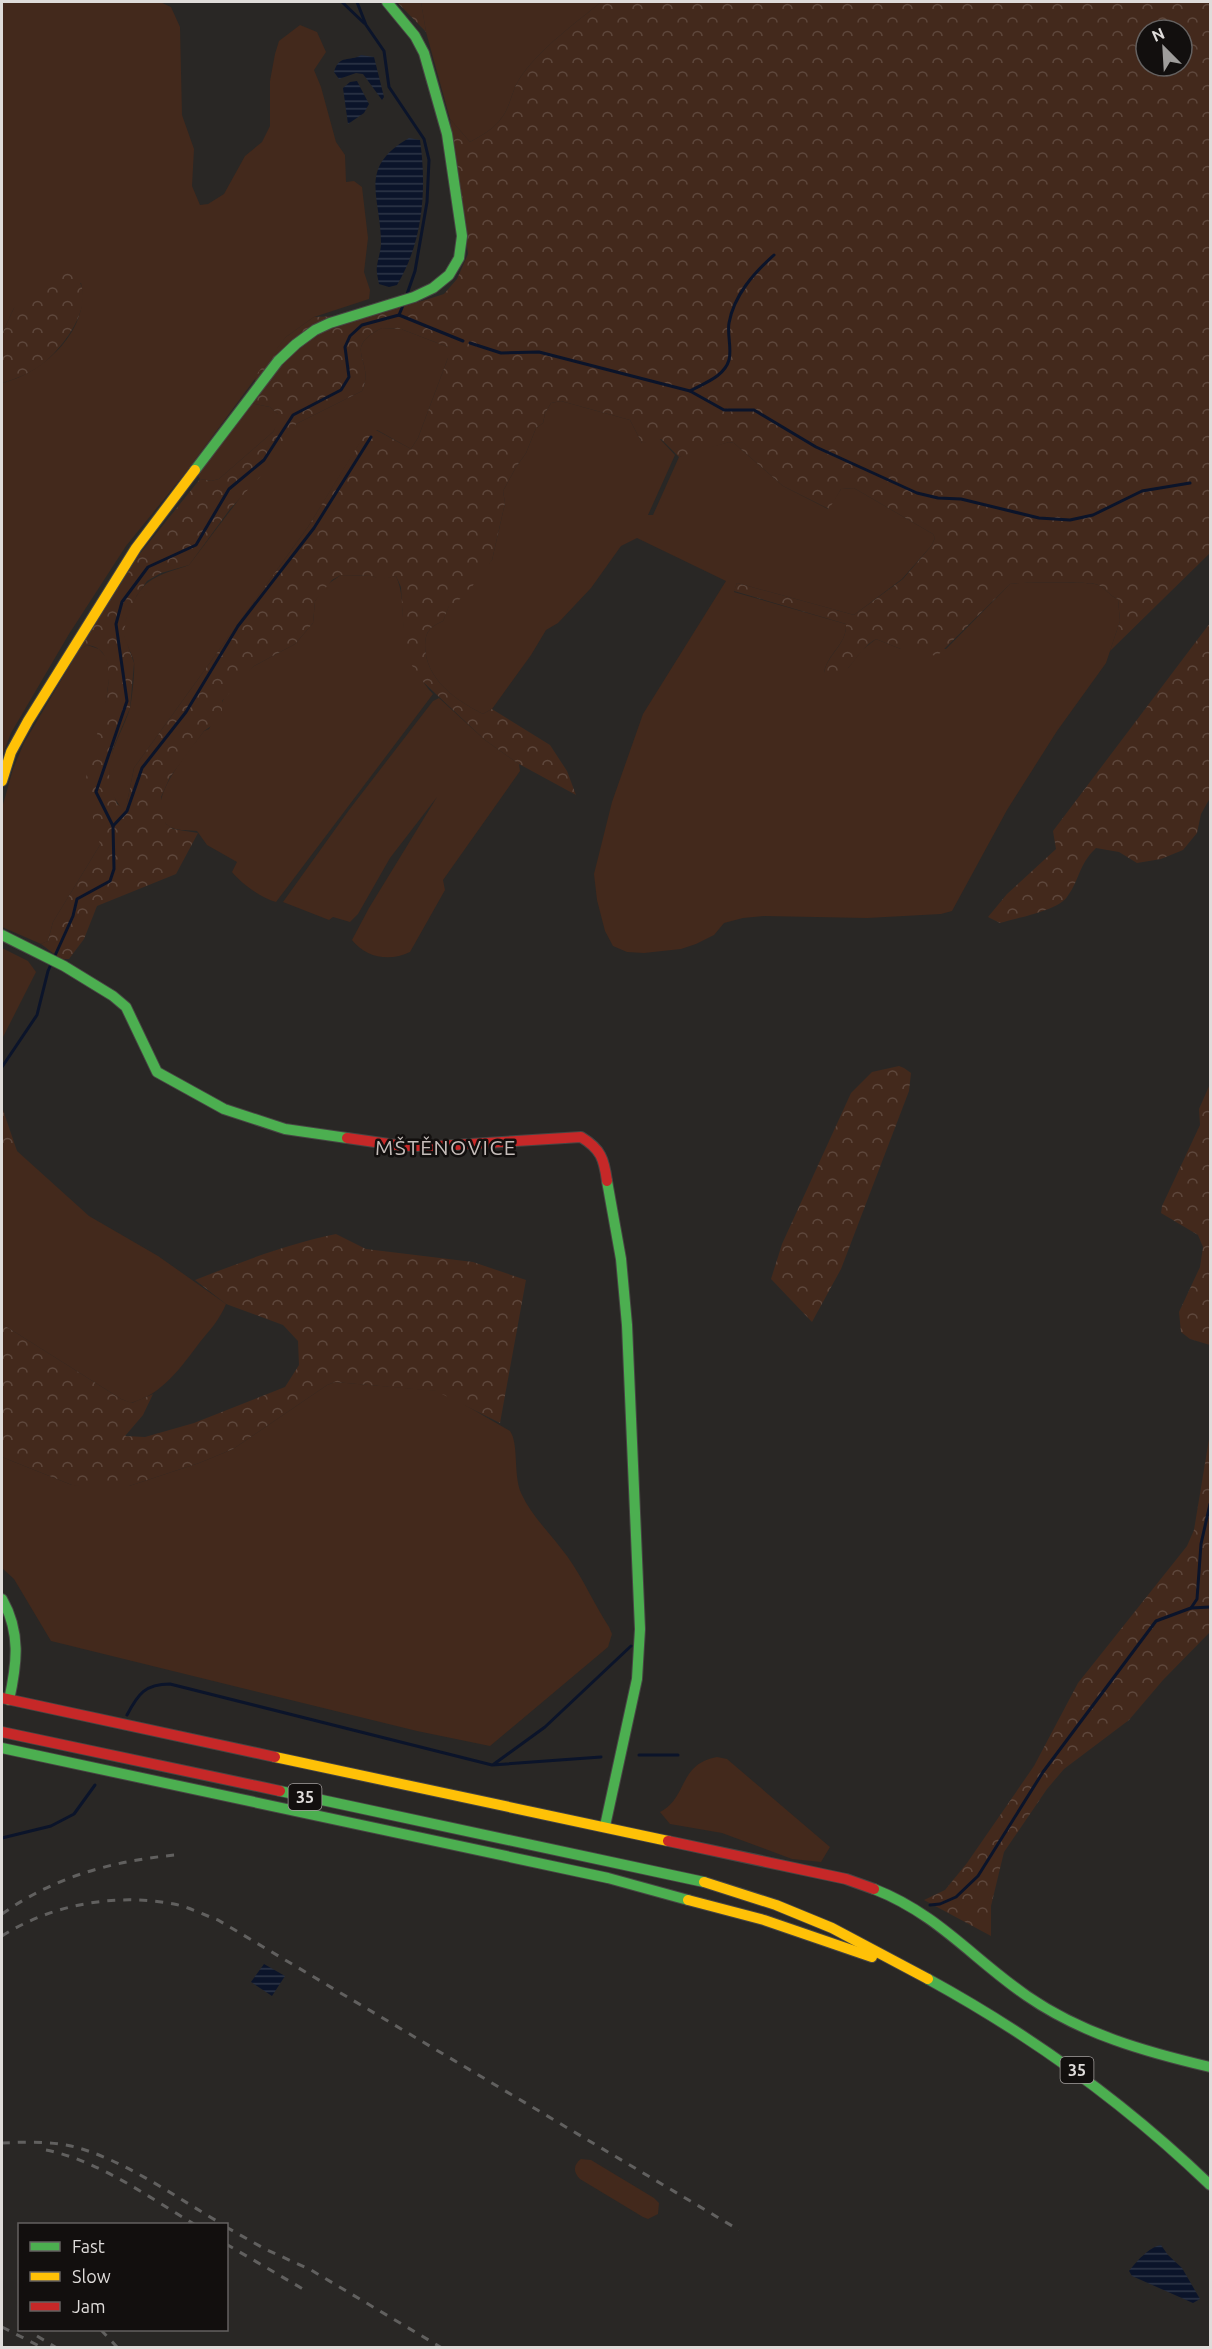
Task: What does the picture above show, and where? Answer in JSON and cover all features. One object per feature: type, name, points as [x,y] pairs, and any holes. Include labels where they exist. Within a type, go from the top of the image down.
[{"type":"main road","points":[[2,781],[11,752],[28,721],[136,548],[292,345],[329,323],[415,297],[441,283],[454,265],[462,248],[462,236],[447,134],[424,53],[415,36],[387,2]]},
{"type":"main road","points":[[2,934],[64,966],[113,996],[126,1007],[157,1072],[224,1108],[285,1129],[403,1146],[581,1137],[594,1145],[604,1161],[621,1259],[627,1325],[640,1629],[637,1679],[605,1826]]},
{"type":"main road","points":[[2,1599],[11,1616],[16,1638],[16,1660],[5,1699],[826,1874],[882,1892],[928,1917],[1021,1992],[1081,2028],[1139,2049],[1210,2067]]},
{"type":"main road","name":"35","points":[[2,1732],[696,1879],[807,1917],[861,1941],[928,1978],[1006,2023],[1070,2064],[1133,2113],[1210,2184]]},
{"type":"main road","name":"35","points":[[2,1748],[619,1881],[711,1904],[804,1932],[928,1978]]},
{"type":"green space","points":[[2,2],[160,2],[171,7],[180,27],[182,115],[194,149],[192,186],[200,205],[208,204],[224,194],[245,156],[262,142],[270,126],[270,81],[279,41],[300,25],[317,32],[326,52],[314,70],[336,142],[345,155],[346,182],[354,181],[362,187],[368,238],[364,272],[370,290],[369,299],[314,317],[286,337],[186,472],[126,546],[69,634],[11,733],[2,756],[2,383],[33,370],[61,347],[79,317],[82,300],[81,283],[14,308],[2,334]]},
{"type":"green space","points":[[397,2],[421,2],[426,32]]},
{"type":"green space","points":[[421,2],[601,2],[530,64],[516,85],[502,117],[488,131],[470,142],[450,119],[426,32]]},
{"type":"green space","points":[[601,2],[1210,2],[1210,553],[1110,651],[1120,621],[1118,599],[1102,587],[1080,583],[1015,583],[1010,584],[937,656],[901,649],[876,639],[864,648],[846,671],[834,680],[824,673],[829,660],[844,638],[846,624],[734,591],[737,583],[854,615],[903,579],[932,545],[935,538],[933,534],[854,488],[841,489],[829,509],[783,486],[734,443],[729,442],[679,457],[661,439],[642,443],[630,420],[561,401],[551,403],[545,413],[543,423],[536,428],[526,453],[503,491],[505,503],[492,560],[465,596],[449,606],[443,621],[430,630],[426,636],[425,645],[430,668],[443,687],[452,695],[483,714],[492,709],[550,745],[567,771],[576,795],[519,764],[485,740],[420,679],[410,662],[404,639],[401,587],[396,576],[380,580],[373,576],[341,575],[332,580],[315,601],[313,623],[295,644],[254,666],[222,701],[222,711],[218,721],[204,731],[170,777],[161,797],[161,813],[166,824],[173,829],[198,833],[176,874],[97,906],[84,939],[69,959],[61,959],[41,944],[48,941],[53,922],[100,845],[86,782],[105,705],[108,665],[101,651],[87,645],[79,650],[139,555],[200,479],[211,481],[219,479],[273,432],[278,422],[278,414],[270,407],[251,403],[256,375],[286,337],[314,317],[369,315],[444,294],[457,279],[468,254],[450,119],[470,142],[488,131],[506,111],[522,75],[549,45]],"holes":[[[382,328],[401,329],[448,347],[448,358],[418,438],[411,449],[376,430],[368,429],[308,527],[134,768],[127,803],[122,807],[117,804],[109,774],[113,748],[130,708],[134,663],[124,635],[126,619],[137,595],[147,581],[161,573],[189,565],[230,509],[285,450],[296,424],[362,391],[365,380],[361,349],[363,342]]]},
{"type":"green space","points":[[68,270],[78,279],[83,291],[83,303],[73,329],[56,352],[42,364],[26,374],[2,383],[2,334],[14,308],[39,282],[54,272]]},
{"type":"green space","points":[[382,328],[401,329],[448,347],[448,358],[418,438],[411,449],[377,430],[368,430],[308,527],[134,768],[127,803],[122,808],[112,792],[109,774],[114,748],[131,704],[134,662],[125,639],[124,626],[136,597],[153,579],[189,565],[296,424],[362,391],[365,380],[361,349],[363,342]]},
{"type":"green space","points":[[561,401],[630,420],[642,443],[660,439],[675,455],[648,515],[653,515],[679,457],[729,442],[734,443],[783,486],[828,509],[841,489],[854,488],[933,534],[935,538],[932,545],[902,579],[854,615],[737,583],[734,592],[846,624],[844,638],[829,659],[824,673],[848,668],[862,650],[876,639],[901,649],[946,649],[1010,584],[1052,582],[1095,584],[1118,599],[1120,621],[1106,663],[1057,731],[1007,810],[952,911],[941,914],[867,918],[764,916],[743,918],[724,923],[714,935],[681,949],[644,953],[627,952],[613,946],[605,931],[597,900],[594,874],[612,802],[643,714],[726,581],[637,538],[621,546],[591,588],[558,623],[546,630],[492,709],[483,714],[462,702],[444,687],[430,668],[426,657],[426,636],[430,630],[443,621],[449,605],[492,560],[505,503],[503,491],[526,453],[536,428],[543,423],[545,413],[551,403]]},
{"type":"green space","points":[[251,403],[270,407],[278,414],[279,422],[273,432],[219,479],[211,481],[200,479],[197,474]]},
{"type":"green space","points":[[341,575],[373,576],[380,579],[396,576],[401,591],[408,649],[420,677],[433,694],[276,902],[258,894],[241,881],[232,872],[237,862],[207,845],[197,831],[170,827],[162,818],[160,806],[170,778],[204,731],[209,729],[224,698],[254,666],[295,644],[313,623],[315,601],[325,586]]},
{"type":"green space","points":[[1210,623],[1210,798],[1201,814],[1197,833],[1183,850],[1161,859],[1137,863],[1119,852],[1096,848],[1086,860],[1071,891],[1062,902],[1046,910],[1000,923],[988,917],[1007,894],[1056,849],[1053,831]]},
{"type":"green space","points":[[87,645],[99,649],[106,657],[110,672],[106,701],[100,845],[53,922],[48,941],[41,944],[2,927],[2,808],[13,769],[24,743],[79,650]]},
{"type":"green space","points":[[439,698],[485,740],[519,764],[520,771],[443,880],[445,890],[410,952],[394,957],[379,956],[364,951],[352,940],[437,797],[390,858],[358,914],[350,922],[333,917],[329,920],[283,902],[349,810],[433,701]]},
{"type":"green space","points":[[2,948],[28,961],[36,972],[2,1039]]},
{"type":"green space","points":[[899,1066],[911,1073],[909,1091],[841,1269],[812,1322],[771,1279],[782,1244],[851,1093],[872,1072]]},
{"type":"green space","points":[[1210,1084],[1210,1345],[1190,1339],[1181,1332],[1179,1312],[1200,1267],[1203,1247],[1198,1235],[1161,1213],[1162,1206],[1200,1125],[1199,1109]]},
{"type":"green space","points":[[2,1107],[17,1151],[2,1167]]},
{"type":"green space","points":[[12,1149],[89,1216],[158,1256],[226,1304],[221,1315],[178,1370],[153,1393],[131,1403],[121,1399],[2,1324],[2,1163]]},
{"type":"green space","points":[[336,1234],[366,1249],[473,1262],[526,1280],[500,1423],[436,1391],[335,1382],[327,1385],[233,1449],[129,1486],[95,1488],[72,1485],[2,1457],[2,1324],[121,1399],[132,1403],[153,1394],[143,1415],[125,1436],[145,1437],[194,1423],[285,1387],[299,1365],[298,1341],[283,1325],[226,1304],[195,1280],[282,1248]]},
{"type":"green space","points":[[335,1382],[441,1391],[510,1431],[513,1437],[517,1477],[525,1502],[573,1564],[612,1634],[608,1647],[490,1746],[417,1731],[51,1641],[14,1579],[2,1568],[2,1457],[72,1485],[129,1486],[233,1449],[327,1385]]},
{"type":"green space","points":[[1210,1433],[1210,1632],[1163,1680],[1129,1720],[1064,1769],[1047,1789],[1004,1852],[991,1906],[991,1936],[924,1900],[945,1890],[967,1863],[1034,1766],[1078,1683],[1187,1546],[1194,1530]]},
{"type":"green space","points":[[717,1757],[727,1759],[830,1847],[821,1862],[792,1859],[722,1833],[670,1824],[660,1812],[669,1806],[696,1767]]},
{"type":"green space","points":[[581,2159],[591,2160],[654,2198],[659,2203],[658,2214],[648,2219],[643,2217],[580,2179],[575,2169]]},
{"type":"water","points":[[361,55],[374,57],[384,97],[382,100],[363,74],[356,73],[339,79],[334,72],[336,66],[342,61]]},
{"type":"water","points":[[357,81],[369,104],[364,113],[348,124],[343,88],[350,82]]},
{"type":"water","points":[[409,138],[420,140],[423,177],[421,215],[413,251],[406,268],[397,285],[389,287],[379,284],[377,273],[381,243],[376,197],[377,172],[383,160],[393,149]]},
{"type":"water","points":[[264,1964],[285,1976],[272,1996],[251,1982]]},
{"type":"water","points":[[1161,2245],[1182,2268],[1200,2299],[1193,2303],[1132,2276],[1129,2271],[1139,2259],[1156,2246]]},
{"type":"waterway","points":[[342,2],[364,23]]},
{"type":"waterway","points":[[357,2],[366,25],[384,51],[389,87],[424,139],[429,160],[427,202],[415,271],[406,297]]},
{"type":"waterway","points":[[690,391],[723,371],[730,356],[729,323],[735,303],[752,277],[774,255]]},
{"type":"waterway","points":[[2,1067],[37,1015],[48,971],[73,916],[77,899],[110,881],[114,869],[113,826],[96,792],[127,701],[116,624],[122,602],[148,567],[196,545],[229,489],[264,460],[293,415],[341,390],[349,377],[345,347],[350,336],[362,325],[399,315],[404,303]]},
{"type":"waterway","points":[[399,315],[463,341]]},
{"type":"waterway","points":[[470,343],[501,353],[539,352],[690,391],[724,410],[754,410],[816,447],[917,493],[938,498],[961,499],[1039,518],[1070,520],[1093,515],[1142,491],[1190,483]]},
{"type":"waterway","points":[[113,826],[127,811],[142,768],[186,712],[238,626],[314,528],[371,437]]},
{"type":"waterway","points":[[1191,1608],[1197,1599],[1201,1544],[1210,1504]]},
{"type":"waterway","points":[[930,1905],[940,1904],[956,1897],[978,1876],[1043,1772],[1156,1621],[1191,1608],[1210,1607]]},
{"type":"waterway","points":[[494,1764],[545,1727],[631,1646]]},
{"type":"waterway","points":[[127,1715],[135,1701],[148,1688],[170,1684],[492,1765],[601,1757]]},
{"type":"waterway","points":[[639,1755],[678,1755]]},
{"type":"waterway","points":[[2,1838],[51,1826],[74,1814],[95,1785]]},
{"type":"railway","points":[[2,1914],[42,1890],[84,1873],[129,1862],[175,1855]]},
{"type":"railway","points":[[2,1936],[42,1916],[63,1909],[107,1901],[152,1901],[174,1904],[196,1911],[218,1920],[739,2230]]},
{"type":"railway","points":[[2,2143],[54,2143],[90,2152],[129,2169],[220,2223]]},
{"type":"railway","points":[[46,2150],[66,2155],[104,2171],[192,2223]]},
{"type":"railway","points":[[228,2228],[265,2249],[311,2270],[442,2348]]},
{"type":"railway","points":[[228,2245],[308,2292]]},
{"type":"railway","points":[[2,2327],[43,2348]]},
{"type":"railway","points":[[102,2331],[118,2348]]},
{"type":"railway","points":[[37,2336],[57,2348]]},
{"type":"traffic: fast","points":[[195,470],[278,361],[296,344],[315,330],[330,323],[414,297],[433,288],[449,275],[459,258],[462,236],[447,134],[424,53],[415,36],[387,2]]},
{"type":"traffic: fast","points":[[2,935],[64,966],[113,996],[126,1007],[157,1072],[224,1109],[285,1129],[347,1138]]},
{"type":"traffic: fast","points":[[605,1826],[637,1679],[640,1629],[627,1325],[621,1259],[607,1181]]},
{"type":"traffic: fast","points":[[2,1599],[12,1624],[16,1648],[9,1700]]},
{"type":"traffic: fast","points":[[2,1748],[608,1878],[688,1900]]},
{"type":"traffic: fast","points":[[280,1791],[704,1882]]},
{"type":"traffic: fast","points":[[874,1889],[917,1911],[1027,1996],[1070,2021],[1138,2048],[1210,2067]]},
{"type":"traffic: fast","points":[[928,1979],[1004,2024],[1076,2073],[1145,2126],[1210,2185]]},
{"type":"traffic: slow","points":[[2,781],[11,752],[28,721],[136,548],[195,470]]},
{"type":"traffic: slow","points":[[275,1757],[668,1841]]},
{"type":"traffic: slow","points":[[704,1882],[776,1905],[832,1928],[928,1979]]},
{"type":"traffic: slow","points":[[688,1900],[764,1920],[872,1957]]},
{"type":"traffic: jam","points":[[347,1138],[403,1146],[438,1146],[581,1137],[600,1155],[607,1181]]},
{"type":"traffic: jam","points":[[2,1698],[275,1757]]},
{"type":"traffic: jam","points":[[2,1732],[280,1791]]},
{"type":"traffic: jam","points":[[668,1841],[846,1879],[874,1889]]},
{"type":"district","name":"MŠTĚNOVICE","points":[[446,1148]]}]
